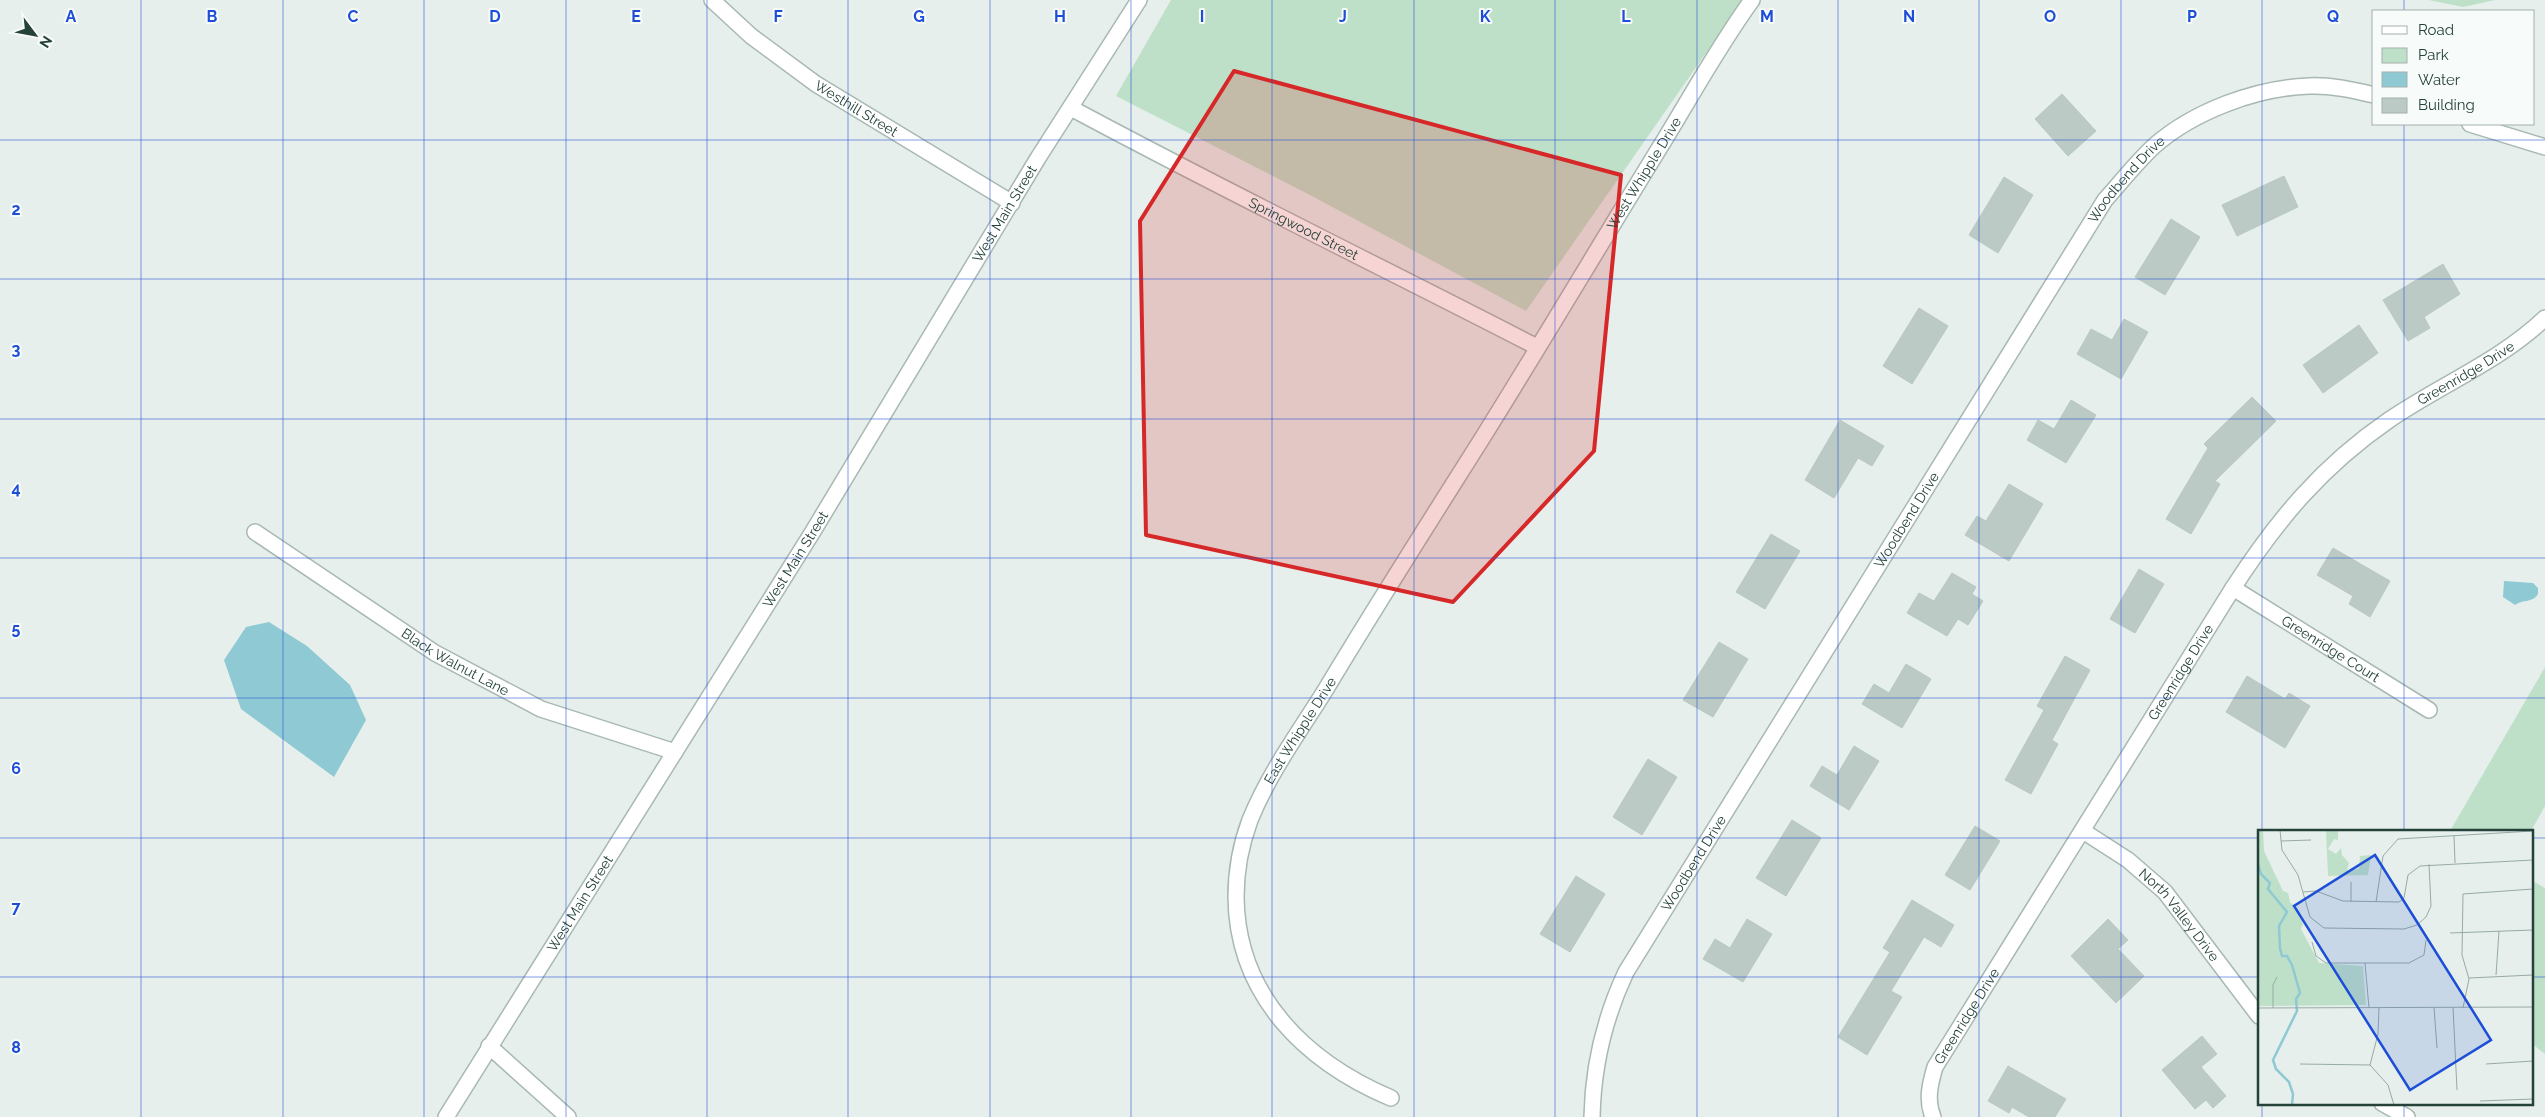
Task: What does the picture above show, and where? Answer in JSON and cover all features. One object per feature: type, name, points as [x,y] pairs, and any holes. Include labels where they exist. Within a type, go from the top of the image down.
[{"type":"street","name":"Westhill Street","points":[[712,0],[758,41],[816,84],[1012,203]]},
{"type":"street","name":"West Main Street","points":[[446,1117],[812,533],[1012,203],[1139,0]]},
{"type":"street","name":"West Whipple Drive","points":[[1537,346],[1752,0]]},
{"type":"street","name":"Woodbend Drive","points":[[1592,1117],[1594,1074],[1599,1048],[1607,1019],[1626,972],[2105,200],[2155,145],[2177,129],[2221,107],[2261,93],[2310,86],[2372,95]]},
{"type":"street","name":"Springwood Street","points":[[1071,108],[1209,183],[1373,262],[1537,346]]},
{"type":"street","points":[[2473,125],[2545,147]]},
{"type":"street","name":"Greenridge Drive","points":[[1933,1117],[1929,1099],[1930,1084],[1935,1067],[2233,588],[2284,514],[2337,460],[2390,419],[2510,347],[2545,318]]},
{"type":"street","name":"East Whipple Drive","points":[[1391,1098],[1361,1085],[1324,1062],[1292,1034],[1269,1005],[1252,973],[1240,939],[1236,895],[1240,858],[1249,822],[1267,784],[1537,346]]},
{"type":"street","name":"Black Walnut Lane","points":[[255,532],[435,653],[541,709],[675,752]]},
{"type":"street","name":"Greenridge Court","points":[[2233,588],[2429,710]]},
{"type":"street","name":"North Valley Drive","points":[[2083,831],[2128,860],[2165,892],[2258,1015]]},
{"type":"street","points":[[489,1046],[568,1117]]},
{"type":"street","points":[[2384,1104],[2406,1117]]},
{"type":"highlighted area","points":[[1234,71],[1621,175],[1594,451],[1453,602],[1146,535],[1140,221]]},
{"type":"green space","points":[[1171,0],[1743,0],[1526,311],[1310,195],[1116,96]]},
{"type":"green space","points":[[2429,0],[2495,0],[2463,7]]},
{"type":"green space","points":[[2545,667],[2545,806],[2532,830],[2451,830]]},
{"type":"green space","points":[[2532,881],[2545,888],[2545,1054],[2532,1044]]},
{"type":"water","points":[[2504,581],[2533,583],[2538,588],[2538,594],[2531,600],[2515,605],[2503,597]]},
{"type":"water","points":[[269,622],[307,646],[350,685],[366,720],[334,777],[241,709],[224,660],[246,627]]},
{"type":"building","points":[[2062,94],[2096,131],[2068,156],[2035,119]]},
{"type":"building","points":[[2284,176],[2298,207],[2237,236],[2222,205]]},
{"type":"building","points":[[2004,177],[2033,195],[1998,253],[1969,235]]},
{"type":"building","points":[[2171,219],[2200,237],[2165,295],[2135,277]]},
{"type":"building","points":[[2443,264],[2460,294],[2424,317],[2430,328],[2408,341],[2383,300]]},
{"type":"building","points":[[1919,308],[1948,326],[1912,384],[1883,366]]},
{"type":"building","points":[[2124,319],[2148,332],[2121,379],[2077,354],[2091,329],[2112,340]]},
{"type":"building","points":[[2359,325],[2378,353],[2323,393],[2303,365]]},
{"type":"building","points":[[2252,397],[2276,421],[2215,481],[2220,484],[2191,534],[2166,519],[2208,448],[2204,444]]},
{"type":"building","points":[[2071,400],[2096,415],[2066,463],[2027,440],[2038,420],[2054,429]]},
{"type":"building","points":[[1840,420],[1884,446],[1872,466],[1858,458],[1834,498],[1805,480]]},
{"type":"building","points":[[2009,484],[2043,504],[2009,561],[1965,535],[1977,516],[1986,521]]},
{"type":"building","points":[[1771,534],[1800,551],[1765,609],[1736,592]]},
{"type":"building","points":[[2333,548],[2390,581],[2370,617],[2349,604],[2353,596],[2317,575]]},
{"type":"building","points":[[2139,569],[2164,584],[2135,633],[2110,619]]},
{"type":"building","points":[[1952,573],[1976,587],[1972,594],[1983,601],[1968,625],[1958,619],[1947,636],[1907,613],[1919,593],[1934,601]]},
{"type":"building","points":[[1719,642],[1748,659],[1713,717],[1683,700]]},
{"type":"building","points":[[2065,656],[2090,670],[2052,740],[2058,744],[2031,794],[2005,780],[2044,710],[2037,706]]},
{"type":"building","points":[[1906,664],[1931,679],[1902,728],[1862,704],[1874,684],[1889,693]]},
{"type":"building","points":[[2247,676],[2285,699],[2289,693],[2310,706],[2285,748],[2226,712]]},
{"type":"building","points":[[1854,746],[1879,761],[1849,810],[1810,786],[1822,766],[1837,775]]},
{"type":"building","points":[[1648,759],[1677,777],[1642,835],[1613,817]]},
{"type":"building","points":[[1792,820],[1821,838],[1786,896],[1756,878]]},
{"type":"building","points":[[1975,826],[2000,841],[1970,890],[1945,875]]},
{"type":"building","points":[[1576,876],[1605,894],[1570,952],[1540,934]]},
{"type":"building","points":[[1912,900],[1954,925],[1941,947],[1924,937],[1891,991],[1902,997],[1867,1055],[1838,1037],[1890,952],[1883,948]]},
{"type":"building","points":[[1747,919],[1772,934],[1743,982],[1703,959],[1715,939],[1730,948]]},
{"type":"building","points":[[2108,919],[2128,940],[2118,949],[2144,976],[2116,1003],[2071,956]]},
{"type":"building","points":[[2202,1036],[2217,1054],[2201,1067],[2226,1096],[2213,1108],[2206,1100],[2195,1109],[2162,1070]]},
{"type":"building","points":[[2008,1066],[2066,1099],[2055,1117],[2029,1117],[2012,1107],[2009,1113],[1988,1101]]}]
